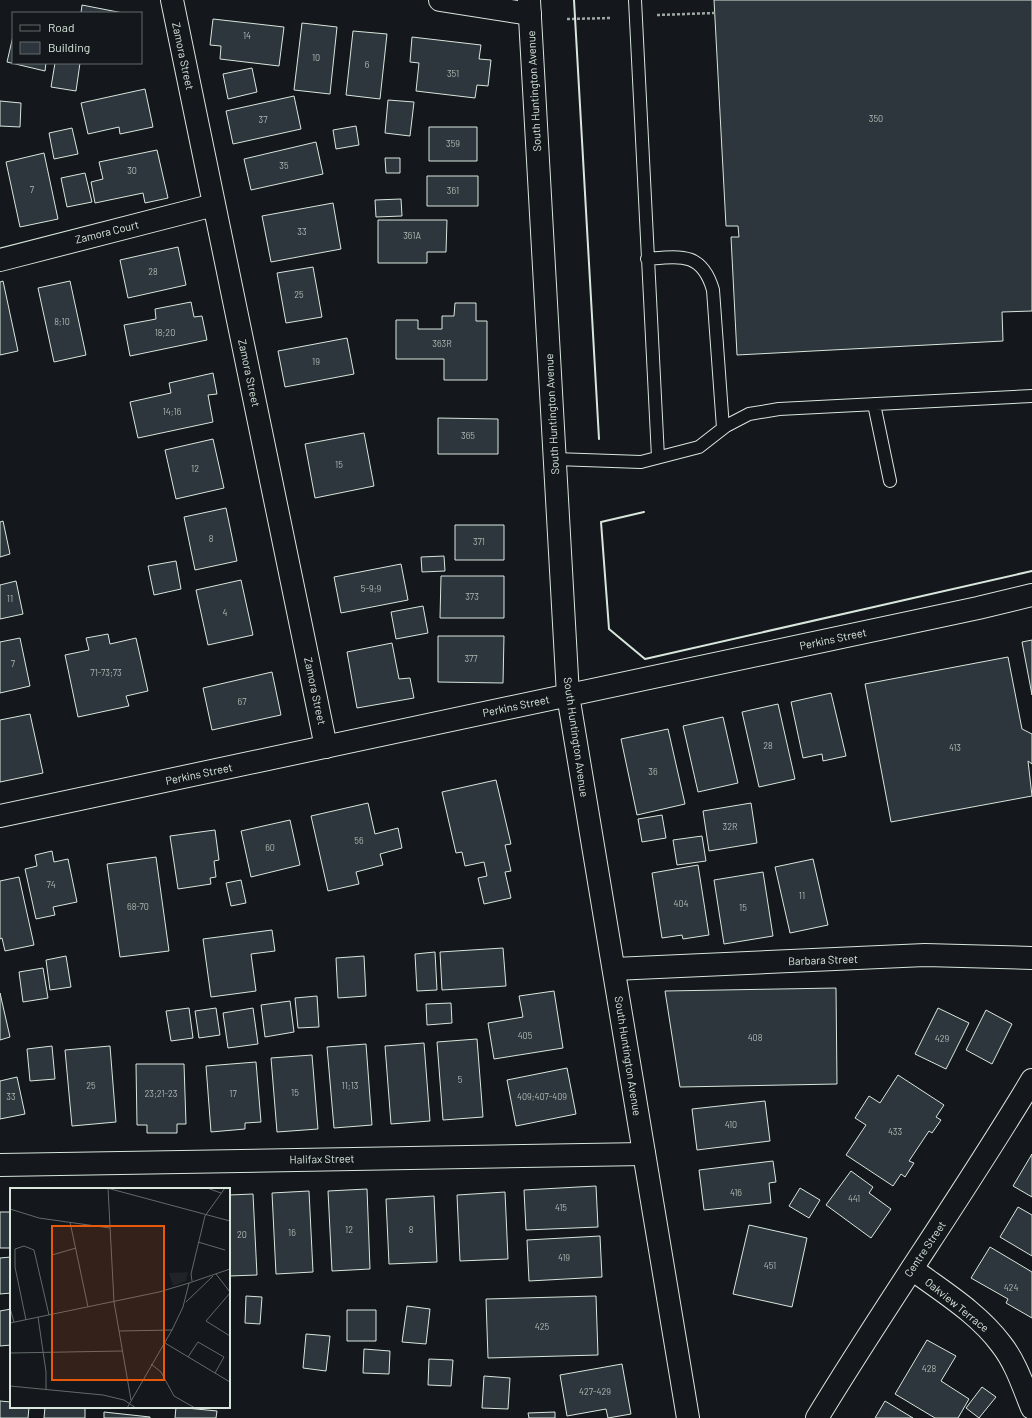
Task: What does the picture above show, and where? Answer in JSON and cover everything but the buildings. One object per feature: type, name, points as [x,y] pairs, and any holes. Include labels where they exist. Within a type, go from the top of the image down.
[{"type":"main road","name":"Zamora Street","points":[[172,0],[326,746]]},
{"type":"main road","points":[[440,0],[529,7]]},
{"type":"main road","name":"South Huntington Avenue","points":[[529,7],[568,695],[688,1418]]},
{"type":"main road","name":"Zamora Court","points":[[0,260],[214,205]]},
{"type":"main road","name":"Perkins Street","points":[[0,816],[970,610],[1032,595]]},
{"type":"main road","name":"Barbara Street","points":[[614,969],[925,956],[1032,958]]},
{"type":"main road","name":"Centre Street","points":[[817,1418],[912,1269],[970,1182],[1032,1080]]},
{"type":"main road","name":"Halifax Street","points":[[0,1165],[644,1154]]},
{"type":"main road","name":"Oakview Terrace","points":[[912,1269],[960,1304],[992,1332],[1010,1358],[1032,1408]]},
{"type":"lane","points":[[635,0],[658,457]]},
{"type":"lane","points":[[647,259],[676,256],[689,258],[700,266],[709,276],[713,290],[723,428]]},
{"type":"lane","points":[[555,459],[641,462],[698,447],[723,428],[749,414],[779,409],[1032,396]]},
{"type":"lane","points":[[874,404],[890,481]]},
{"type":"path","points":[[657,15],[715,13]]},
{"type":"path","points":[[567,19],[612,18]]},
{"type":"wall","points":[[574,0],[599,439]]},
{"type":"wall","points":[[644,512],[601,522],[609,629],[645,659],[1032,571]]}]
